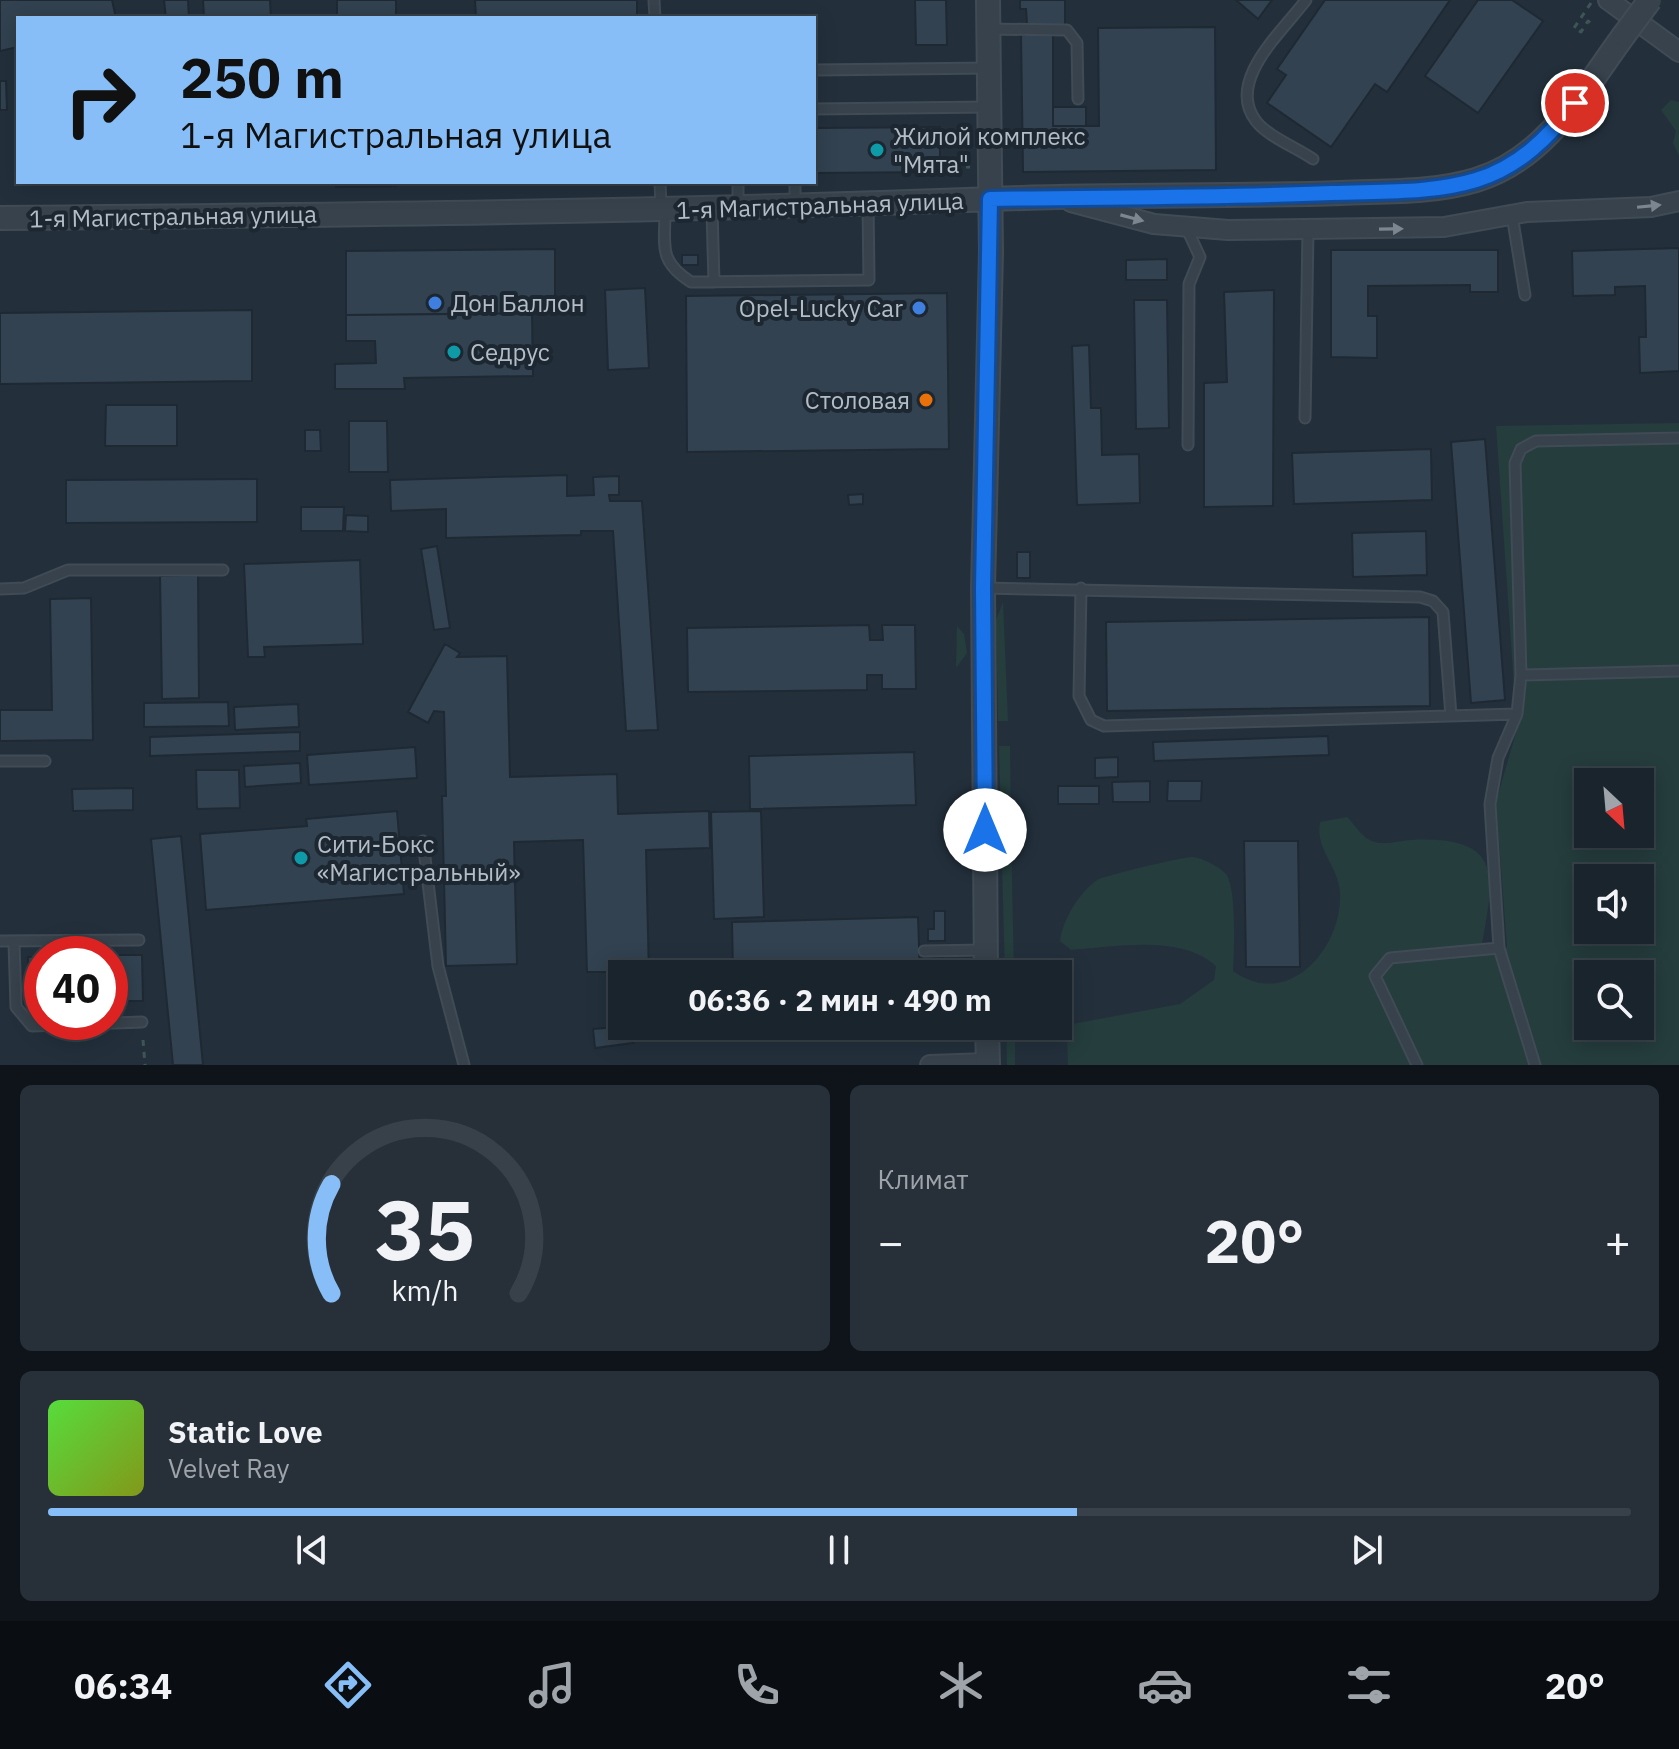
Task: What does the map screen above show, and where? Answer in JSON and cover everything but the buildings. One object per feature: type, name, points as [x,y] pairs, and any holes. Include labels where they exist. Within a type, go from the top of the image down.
[{"type":"street","points":[[985,960],[983,588],[990,199],[988,0]]},
{"type":"street","name":"1-я Магистральная улица","points":[[0,218],[712,210],[990,199],[1359,192],[1452,186],[1478,180],[1522,158],[1541,142],[1650,0]]},
{"type":"street","points":[[1600,2],[1679,52]]},
{"type":"street","points":[[1057,198],[1154,224],[1308,230],[1444,227],[1552,209],[1651,207],[1679,201]]},
{"type":"street","points":[[930,1065],[988,1064],[987,1040]]},
{"type":"lane","points":[[1306,0],[1251,72],[1245,95],[1256,122],[1313,159]]},
{"type":"lane","points":[[988,29],[1067,30],[1077,43],[1078,99]]},
{"type":"lane","points":[[816,70],[989,68]]},
{"type":"lane","points":[[816,109],[989,107]]},
{"type":"lane","points":[[660,184],[666,261],[691,282],[869,280],[868,204]]},
{"type":"lane","points":[[738,184],[738,209]]},
{"type":"lane","points":[[795,184],[795,207]]},
{"type":"lane","points":[[712,210],[714,282]]},
{"type":"lane","points":[[1512,215],[1525,295]]},
{"type":"lane","points":[[1186,227],[1200,257],[1189,284],[1188,445]]},
{"type":"lane","points":[[1305,418],[1308,230]]},
{"type":"lane","points":[[1535,1065],[1499,948],[1490,804],[1498,758],[1517,714],[1521,675],[1515,463],[1521,449],[1536,441],[1679,438]]},
{"type":"lane","points":[[0,589],[24,588],[68,570],[223,570]]},
{"type":"lane","points":[[983,588],[1420,597],[1433,601],[1443,612],[1451,716]]},
{"type":"lane","points":[[1081,588],[1079,696],[1091,720],[1104,726],[1517,714]]},
{"type":"lane","points":[[1521,675],[1679,671]]},
{"type":"lane","points":[[0,761],[45,761]]},
{"type":"lane","points":[[423,841],[438,966],[464,1065]]},
{"type":"lane","points":[[0,941],[139,940]]},
{"type":"lane","points":[[14,942],[16,1007],[32,1026],[142,1022]]},
{"type":"lane","points":[[1417,1065],[1375,976],[1390,958],[1499,948]]},
{"type":"lane","points":[[924,951],[985,950]]},
{"type":"path","points":[[1594,26],[1588,21],[1581,32],[1574,28],[1600,2]]},
{"type":"path","points":[[143,1040],[145,1065]]},
{"type":"green space","points":[[1671,100],[1679,102],[1679,156],[1673,143],[1676,131],[1661,110]]},
{"type":"green space","points":[[1679,423],[1679,1065],[1068,1065],[1067,1040],[1072,1040],[1072,1024],[1180,1004],[1214,980],[1216,966],[1184,950],[1166,946],[1127,945],[1071,950],[1060,941],[1068,915],[1078,899],[1097,880],[1114,875],[1193,857],[1220,869],[1230,882],[1232,893],[1233,971],[1254,981],[1273,983],[1292,978],[1308,968],[1332,934],[1339,913],[1340,892],[1321,841],[1320,822],[1347,817],[1373,841],[1442,840],[1465,845],[1479,854],[1487,868],[1490,884],[1480,955],[1507,947],[1496,802],[1517,729],[1496,426]]},
{"type":"green space","points":[[1003,602],[1008,721],[998,721],[996,620]]},
{"type":"green space","points":[[957,626],[964,634],[967,653],[956,668]]},
{"type":"green space","points":[[999,746],[1010,746],[1011,818],[1001,819]]},
{"type":"green space","points":[[954,817],[969,817],[969,845],[955,845]]},
{"type":"green space","points":[[1001,830],[1011,830],[1014,960],[1005,960]]},
{"type":"green space","points":[[1006,1040],[1015,1040],[1015,1065],[1007,1065]]},
{"type":"place","name":"Жилой комплекс \"Мята\"","points":[[877,150]]},
{"type":"place","name":"Дон Баллон","points":[[435,303]]},
{"type":"place","name":"Opel-Lucky Car","points":[[919,308]]},
{"type":"place","name":"Седрус","points":[[454,352]]},
{"type":"place","name":"Столовая","points":[[926,400]]},
{"type":"place","name":"Сити-Бокс «Магистральный»","points":[[301,858]]},
{"type":"route","points":[[985,830],[983,588],[990,199],[1303,194],[1452,186],[1478,180],[1522,158],[1558,125],[1575,103]]}]
